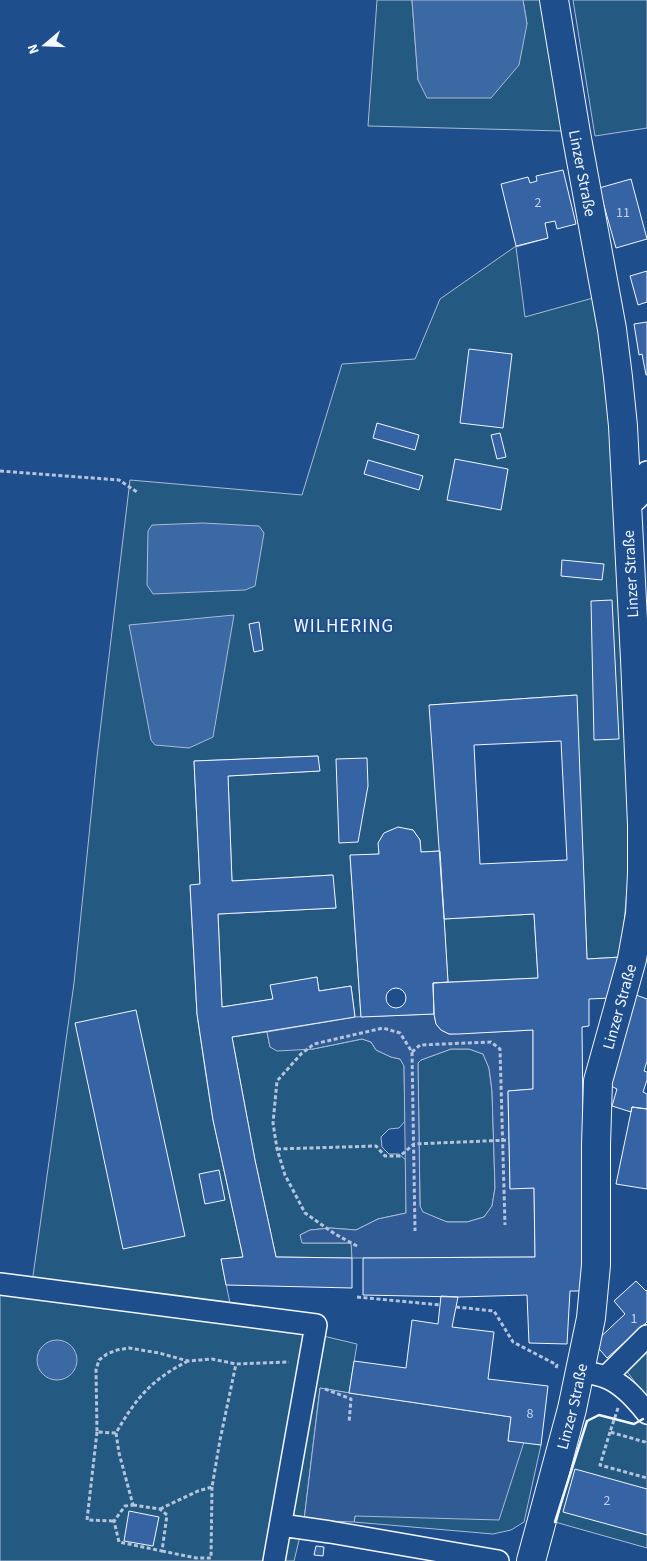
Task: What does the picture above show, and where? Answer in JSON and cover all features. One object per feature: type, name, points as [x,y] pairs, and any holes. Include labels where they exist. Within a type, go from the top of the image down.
[{"type":"main road","name":"Linzer Straße","points":[[531,1561],[581,1374],[591,1318],[596,1265],[598,1081],[639,962],[642,873],[638,562],[627,505],[623,426],[612,330],[554,0]]},
{"type":"street","points":[[627,505],[635,502],[641,495],[647,472]]},
{"type":"street","points":[[0,1284],[316,1325],[274,1561]]},
{"type":"street","points":[[581,1374],[647,1336]]},
{"type":"street","points":[[581,1374],[624,1389],[647,1413]]},
{"type":"street","points":[[281,1525],[498,1561]]},
{"type":"path","points":[[0,471],[119,480],[137,492]]},
{"type":"path","points":[[357,1246],[304,1213],[285,1175],[277,1149],[273,1123],[277,1081],[301,1054],[314,1044],[383,1028],[400,1033],[412,1052],[415,1231]]},
{"type":"path","points":[[412,1052],[420,1045],[491,1042],[500,1049],[505,1225]]},
{"type":"path","points":[[277,1149],[376,1146],[385,1156],[400,1156],[414,1144],[509,1140]]},
{"type":"path","points":[[357,1297],[440,1305]]},
{"type":"path","points":[[456,1307],[494,1311],[513,1342],[557,1365],[581,1374]]},
{"type":"path","points":[[114,1521],[87,1520],[97,1432],[96,1370],[100,1360],[107,1354],[129,1348],[159,1352],[188,1361],[212,1359],[236,1364],[310,1361]]},
{"type":"path","points":[[133,1505],[119,1453],[116,1433],[140,1396],[169,1371],[188,1361]]},
{"type":"path","points":[[114,1521],[119,1542],[196,1558],[211,1558],[212,1487],[236,1364]]},
{"type":"path","points":[[306,1382],[351,1399],[349,1422]]},
{"type":"path","points":[[624,1389],[600,1465],[647,1478]]},
{"type":"path","points":[[97,1432],[116,1433]]},
{"type":"path","points":[[610,1432],[647,1444]]},
{"type":"path","points":[[160,1509],[198,1491],[212,1487]]},
{"type":"path","points":[[114,1521],[126,1506],[133,1505],[160,1509],[167,1514],[162,1551]]},
{"type":"shaded area","points":[[377,0],[412,0],[418,80],[527,24],[523,0],[542,0],[562,131],[368,126]]},
{"type":"shaded area","points":[[412,0],[523,0],[527,24],[519,65],[491,98],[427,98],[418,80]]},
{"type":"shaded area","points":[[573,0],[647,0],[647,128],[595,136]]},
{"type":"shaded area","points":[[548,238],[516,247],[525,317],[593,298],[607,374],[627,746],[630,855],[621,957],[587,959],[576,695],[430,705],[440,851],[421,852],[420,840],[413,830],[399,829],[388,831],[384,835],[379,846],[379,854],[350,856],[361,1017],[355,1017],[351,986],[319,991],[317,977],[271,986],[273,999],[222,1007],[218,914],[336,908],[332,875],[232,881],[228,776],[319,771],[318,756],[194,761],[200,884],[190,886],[197,1014],[213,1120],[243,1257],[221,1259],[233,1318],[32,1283],[74,983],[97,757],[130,480],[302,495],[342,364],[415,359],[440,299],[516,246]]},
{"type":"shaded area","points":[[203,523],[259,526],[264,533],[255,586],[245,590],[153,594],[147,585],[148,531],[152,525]]},
{"type":"shaded area","points":[[234,615],[213,737],[189,748],[155,745],[151,740],[129,625]]},
{"type":"shaded area","points":[[534,914],[538,978],[448,982],[444,919]]},
{"type":"shaded area","points":[[434,1014],[436,1024],[441,1030],[449,1034],[533,1030],[533,1089],[508,1091],[510,1188],[534,1188],[535,1257],[352,1258],[351,1243],[302,1243],[300,1235],[310,1230],[331,1228],[356,1230],[378,1219],[406,1213],[404,1066],[400,1059],[376,1050],[371,1042],[362,1039],[313,1049],[277,1051],[270,1047],[267,1032],[355,1017]],"holes":[[[451,1049],[469,1049],[483,1054],[489,1068],[492,1091],[495,1188],[492,1206],[484,1217],[467,1222],[447,1222],[423,1212],[420,1206],[418,1063],[421,1060]]]},
{"type":"shaded area","points":[[267,1032],[270,1047],[313,1049],[362,1039],[371,1042],[376,1050],[400,1059],[404,1065],[405,1121],[399,1128],[389,1129],[381,1137],[382,1147],[389,1154],[399,1154],[406,1160],[406,1213],[378,1219],[356,1230],[331,1228],[310,1230],[300,1235],[303,1243],[352,1243],[352,1258],[276,1257],[255,1160],[232,1037]]},
{"type":"shaded area","points":[[451,1049],[469,1049],[483,1054],[489,1068],[492,1091],[495,1188],[492,1206],[484,1217],[467,1222],[447,1222],[422,1212],[420,1206],[418,1063],[421,1060]]},
{"type":"shaded area","points":[[0,1289],[281,1326],[357,1344],[349,1393],[320,1388],[304,1520],[294,1561],[0,1561]]},
{"type":"shaded area","points":[[53,1340],[61,1340],[68,1343],[74,1349],[77,1360],[74,1371],[68,1377],[61,1380],[53,1380],[46,1377],[40,1371],[37,1364],[37,1356],[40,1349],[46,1343]]},
{"type":"shaded area","points":[[647,1352],[647,1398],[625,1369]]},
{"type":"shaded area","points":[[320,1388],[511,1417],[508,1441],[524,1442],[499,1520],[355,1516],[354,1522],[304,1520]]},
{"type":"shaded area","points":[[599,1415],[634,1424],[643,1418],[647,1423],[647,1548],[555,1522],[587,1421]]},
{"type":"shaded area","points":[[524,1442],[541,1445],[524,1522],[511,1530],[493,1534],[354,1522],[355,1516]]},
{"type":"building","points":[[563,170],[576,224],[557,229],[555,221],[545,223],[548,238],[516,246],[501,184],[528,177],[530,183],[537,181],[536,176]]},
{"type":"building","points":[[631,179],[647,239],[616,248],[599,188]]},
{"type":"building","points":[[647,271],[647,302],[638,305],[630,276]]},
{"type":"building","points":[[647,322],[646,375],[642,354],[639,355],[634,324]]},
{"type":"building","points":[[469,349],[512,354],[503,428],[460,423]]},
{"type":"building","points":[[377,423],[419,435],[415,450],[373,438]]},
{"type":"building","points":[[500,433],[506,457],[497,459],[491,435]]},
{"type":"building","points":[[455,459],[508,469],[501,510],[447,500]]},
{"type":"building","points":[[368,460],[423,476],[419,490],[364,474]]},
{"type":"building","points":[[562,560],[604,564],[602,580],[561,576]]},
{"type":"building","points":[[612,600],[619,739],[594,740],[591,601]]},
{"type":"building","points":[[259,622],[263,650],[254,652],[249,624]]},
{"type":"building","points":[[577,695],[587,959],[621,957],[610,998],[589,999],[589,1026],[582,1027],[585,1291],[570,1291],[567,1344],[529,1343],[527,1295],[458,1297],[363,1295],[363,1258],[535,1257],[534,1188],[510,1189],[508,1091],[533,1089],[533,1030],[449,1034],[441,1030],[436,1024],[433,983],[538,978],[534,914],[444,919],[429,705]],"holes":[[[561,741],[567,860],[480,864],[474,745]]]},
{"type":"building","points":[[318,756],[320,771],[228,776],[232,881],[333,875],[336,908],[218,914],[222,1007],[273,999],[270,985],[317,977],[319,991],[351,986],[355,1017],[232,1037],[255,1160],[276,1257],[352,1258],[352,1288],[226,1285],[221,1259],[243,1257],[213,1120],[197,1014],[190,885],[200,884],[194,761]]},
{"type":"building","points":[[367,758],[368,786],[358,842],[339,843],[336,759]]},
{"type":"building","points":[[398,827],[413,830],[420,840],[421,852],[440,851],[448,982],[433,983],[434,1014],[361,1017],[350,855],[379,854],[378,843],[384,833]]},
{"type":"building","points":[[396,988],[403,991],[406,998],[403,1005],[396,1008],[389,1005],[386,998],[389,991]]},
{"type":"building","points":[[636,995],[647,999],[647,1061],[644,1071],[647,1072],[647,1080],[643,1092],[647,1094],[647,1109],[632,1107],[631,1112],[612,1106],[617,1089],[609,1085]]},
{"type":"building","points":[[136,1010],[185,1236],[123,1249],[75,1023]]},
{"type":"building","points":[[632,1107],[647,1109],[647,1189],[616,1184]]},
{"type":"building","points":[[219,1170],[225,1200],[205,1204],[199,1174]]},
{"type":"building","points":[[636,1281],[647,1290],[647,1322],[607,1358],[594,1343],[625,1314],[614,1301]]},
{"type":"building","points":[[441,1296],[458,1297],[452,1327],[494,1332],[488,1379],[548,1386],[541,1445],[508,1441],[511,1417],[349,1393],[354,1361],[406,1368],[412,1320],[438,1324]]},
{"type":"building","points":[[575,1469],[647,1489],[647,1535],[563,1512]]},
{"type":"building","points":[[129,1511],[159,1517],[153,1546],[124,1541]]},
{"type":"building","points":[[316,1546],[324,1547],[323,1556],[314,1555]]},
{"type":"wall","points":[[555,1522],[587,1421],[599,1415],[634,1424],[643,1419]]},
{"type":"district","name":"WILHERING","points":[[344,625]]}]
